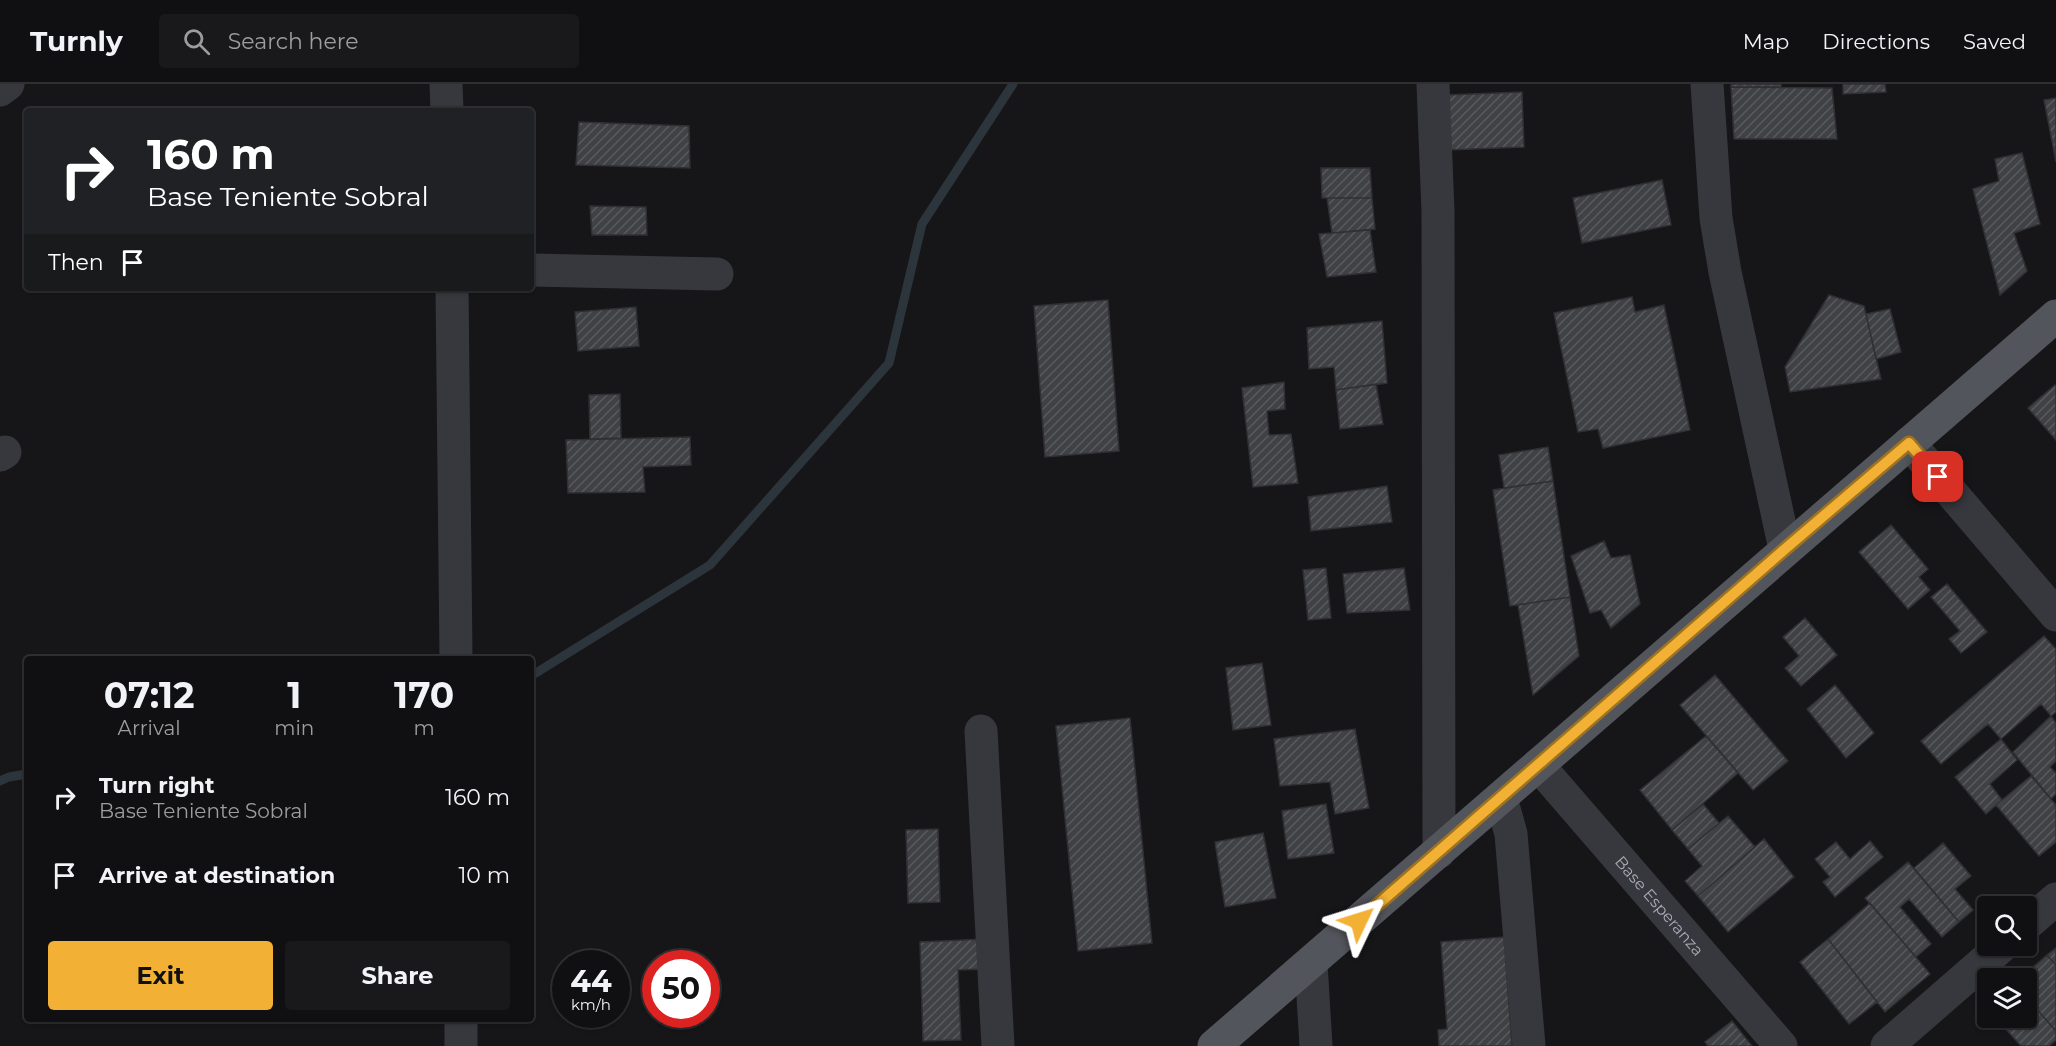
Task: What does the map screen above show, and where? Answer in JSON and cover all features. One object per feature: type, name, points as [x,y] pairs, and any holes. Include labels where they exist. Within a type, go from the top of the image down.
[{"type":"main road","points":[[1214,1046],[2056,316]]},
{"type":"street","points":[[0,90],[8,84]]},
{"type":"street","points":[[446,84],[447,108]]},
{"type":"street","points":[[1433,84],[1438,212],[1439,852]]},
{"type":"street","points":[[1707,84],[1716,218],[1727,283],[1785,549]]},
{"type":"street","points":[[534,270],[717,274]]},
{"type":"street","points":[[452,291],[456,656]]},
{"type":"street","points":[[1909,443],[2056,615]]},
{"type":"street","points":[[981,731],[998,1046]]},
{"type":"street","name":"Base Esperanza","points":[[1539,765],[1781,1046]]},
{"type":"street","points":[[1501,798],[1511,834],[1529,1046]]},
{"type":"street","points":[[2037,916],[2056,900]]},
{"type":"street","points":[[1887,1046],[1990,956]]},
{"type":"street","points":[[1311,963],[1316,1046]]},
{"type":"street","points":[[461,1022],[461,1046]]},
{"type":"building","points":[[1731,84],[1781,84],[1781,87],[1731,87]]},
{"type":"building","points":[[1843,84],[1885,84],[1886,92],[1843,94]]},
{"type":"building","points":[[1731,87],[1832,88],[1837,139],[1734,139]]},
{"type":"building","points":[[1522,92],[1524,147],[1447,150],[1445,95]]},
{"type":"building","points":[[2056,98],[2056,162],[2044,100]]},
{"type":"building","points":[[579,122],[689,126],[690,168],[576,165]]},
{"type":"building","points":[[2022,153],[2040,224],[2014,233],[2027,271],[2000,295],[1973,189],[1999,181],[1995,159]]},
{"type":"building","points":[[1321,168],[1370,168],[1372,198],[1322,198]]},
{"type":"building","points":[[1662,180],[1671,225],[1582,243],[1573,198]]},
{"type":"building","points":[[1327,198],[1372,198],[1375,229],[1332,233]]},
{"type":"building","points":[[590,206],[646,207],[647,235],[592,235]]},
{"type":"building","points":[[1370,230],[1376,272],[1327,277],[1319,234]]},
{"type":"building","points":[[1829,295],[1864,306],[1881,379],[1790,392],[1785,367]]},
{"type":"building","points":[[1632,297],[1635,312],[1664,305],[1690,430],[1603,448],[1598,429],[1578,432],[1554,313]]},
{"type":"building","points":[[1108,300],[1119,451],[1045,457],[1034,306]]},
{"type":"building","points":[[636,307],[639,346],[578,351],[575,312]]},
{"type":"building","points":[[1890,309],[1901,352],[1876,359],[1866,314]]},
{"type":"building","points":[[1382,321],[1387,383],[1336,390],[1334,367],[1309,369],[1307,328]]},
{"type":"building","points":[[1284,382],[1285,409],[1267,411],[1269,435],[1291,434],[1298,483],[1253,487],[1242,388]]},
{"type":"building","points":[[1376,384],[1383,424],[1340,429],[1336,390]]},
{"type":"building","points":[[2056,386],[2056,440],[2028,408]]},
{"type":"building","points":[[620,394],[621,438],[590,439],[589,395]]},
{"type":"building","points":[[690,437],[691,465],[643,467],[645,492],[568,493],[566,440]]},
{"type":"building","points":[[1548,447],[1553,481],[1504,488],[1499,455]]},
{"type":"building","points":[[1553,481],[1570,597],[1510,606],[1493,490]]},
{"type":"building","points":[[1387,486],[1392,522],[1311,531],[1308,497]]},
{"type":"building","points":[[1891,525],[1928,569],[1919,577],[1930,590],[1908,609],[1859,552]]},
{"type":"building","points":[[1604,541],[1611,558],[1630,555],[1640,604],[1611,628],[1601,610],[1590,613],[1571,556]]},
{"type":"building","points":[[1326,568],[1331,618],[1308,620],[1303,570]]},
{"type":"building","points":[[1404,568],[1410,610],[1347,613],[1343,574]]},
{"type":"building","points":[[1947,584],[1987,632],[1961,653],[1949,639],[1960,631],[1931,597]]},
{"type":"building","points":[[1570,597],[1579,656],[1533,695],[1518,605]]},
{"type":"building","points":[[1805,618],[1837,655],[1801,686],[1785,668],[1799,656],[1783,637]]},
{"type":"building","points":[[2044,636],[2056,649],[2056,712],[2051,716],[2041,704],[2001,739],[1988,724],[1941,764],[1921,741]]},
{"type":"building","points":[[1262,663],[1271,725],[1233,730],[1226,668]]},
{"type":"building","points":[[1715,675],[1788,761],[1753,790],[1680,705]]},
{"type":"building","points":[[1835,685],[1874,733],[1846,758],[1807,709]]},
{"type":"building","points":[[2051,716],[2056,723],[2056,761],[2050,767],[2056,773],[2056,794],[2051,799],[2013,752]]},
{"type":"building","points":[[1130,718],[1152,943],[1078,951],[1056,726]]},
{"type":"building","points":[[1355,729],[1369,808],[1335,814],[1330,782],[1280,786],[1274,739]]},
{"type":"building","points":[[1706,736],[1738,773],[1672,830],[1640,790]]},
{"type":"building","points":[[2001,739],[2017,760],[1990,784],[2002,800],[1986,814],[1955,777]]},
{"type":"building","points":[[2031,776],[2056,805],[2056,842],[2039,856],[1996,805]]},
{"type":"building","points":[[1326,804],[1334,853],[1288,859],[1282,811]]},
{"type":"building","points":[[1703,804],[1719,823],[1688,849],[1672,830]]},
{"type":"building","points":[[1728,816],[1755,847],[1698,896],[1685,881],[1702,866],[1688,849]]},
{"type":"building","points":[[938,829],[940,902],[908,903],[906,830]]},
{"type":"building","points":[[1263,833],[1276,898],[1225,907],[1215,842]]},
{"type":"building","points":[[1764,839],[1794,877],[1728,932],[1698,896]]},
{"type":"building","points":[[1870,841],[1883,857],[1835,897],[1823,882],[1830,877],[1815,859],[1836,842],[1850,859]]},
{"type":"building","points":[[1943,843],[1971,876],[1955,889],[1973,910],[1959,922],[1914,868]]},
{"type":"building","points":[[1908,862],[1959,922],[1942,937],[1909,899],[1900,907],[1931,944],[1916,957],[1865,898]]},
{"type":"building","points":[[1870,903],[1930,974],[1885,1012],[1828,939]]},
{"type":"building","points":[[1504,937],[1512,1046],[1439,1046],[1438,1030],[1447,1029],[1441,942]]},
{"type":"building","points":[[985,939],[985,969],[958,970],[961,1040],[923,1041],[920,942]]},
{"type":"building","points":[[1828,939],[1877,1002],[1849,1024],[1800,962]]},
{"type":"building","points":[[2056,948],[2056,965],[2047,955]]},
{"type":"building","points":[[2047,955],[2056,965],[2056,1031],[2037,1009],[2037,968],[2032,968]]},
{"type":"building","points":[[2037,1009],[2056,1031],[2056,1040],[2049,1046],[2021,1046],[2005,1028],[2037,1028]]},
{"type":"building","points":[[1732,1021],[1752,1046],[1708,1046],[1705,1042]]},
{"type":"waterway","points":[[534,674],[710,565],[889,363],[922,224],[1013,84]]},
{"type":"waterway","points":[[0,781],[24,774]]},
{"type":"route","points":[[1359,921],[1909,443],[1938,477]]}]
